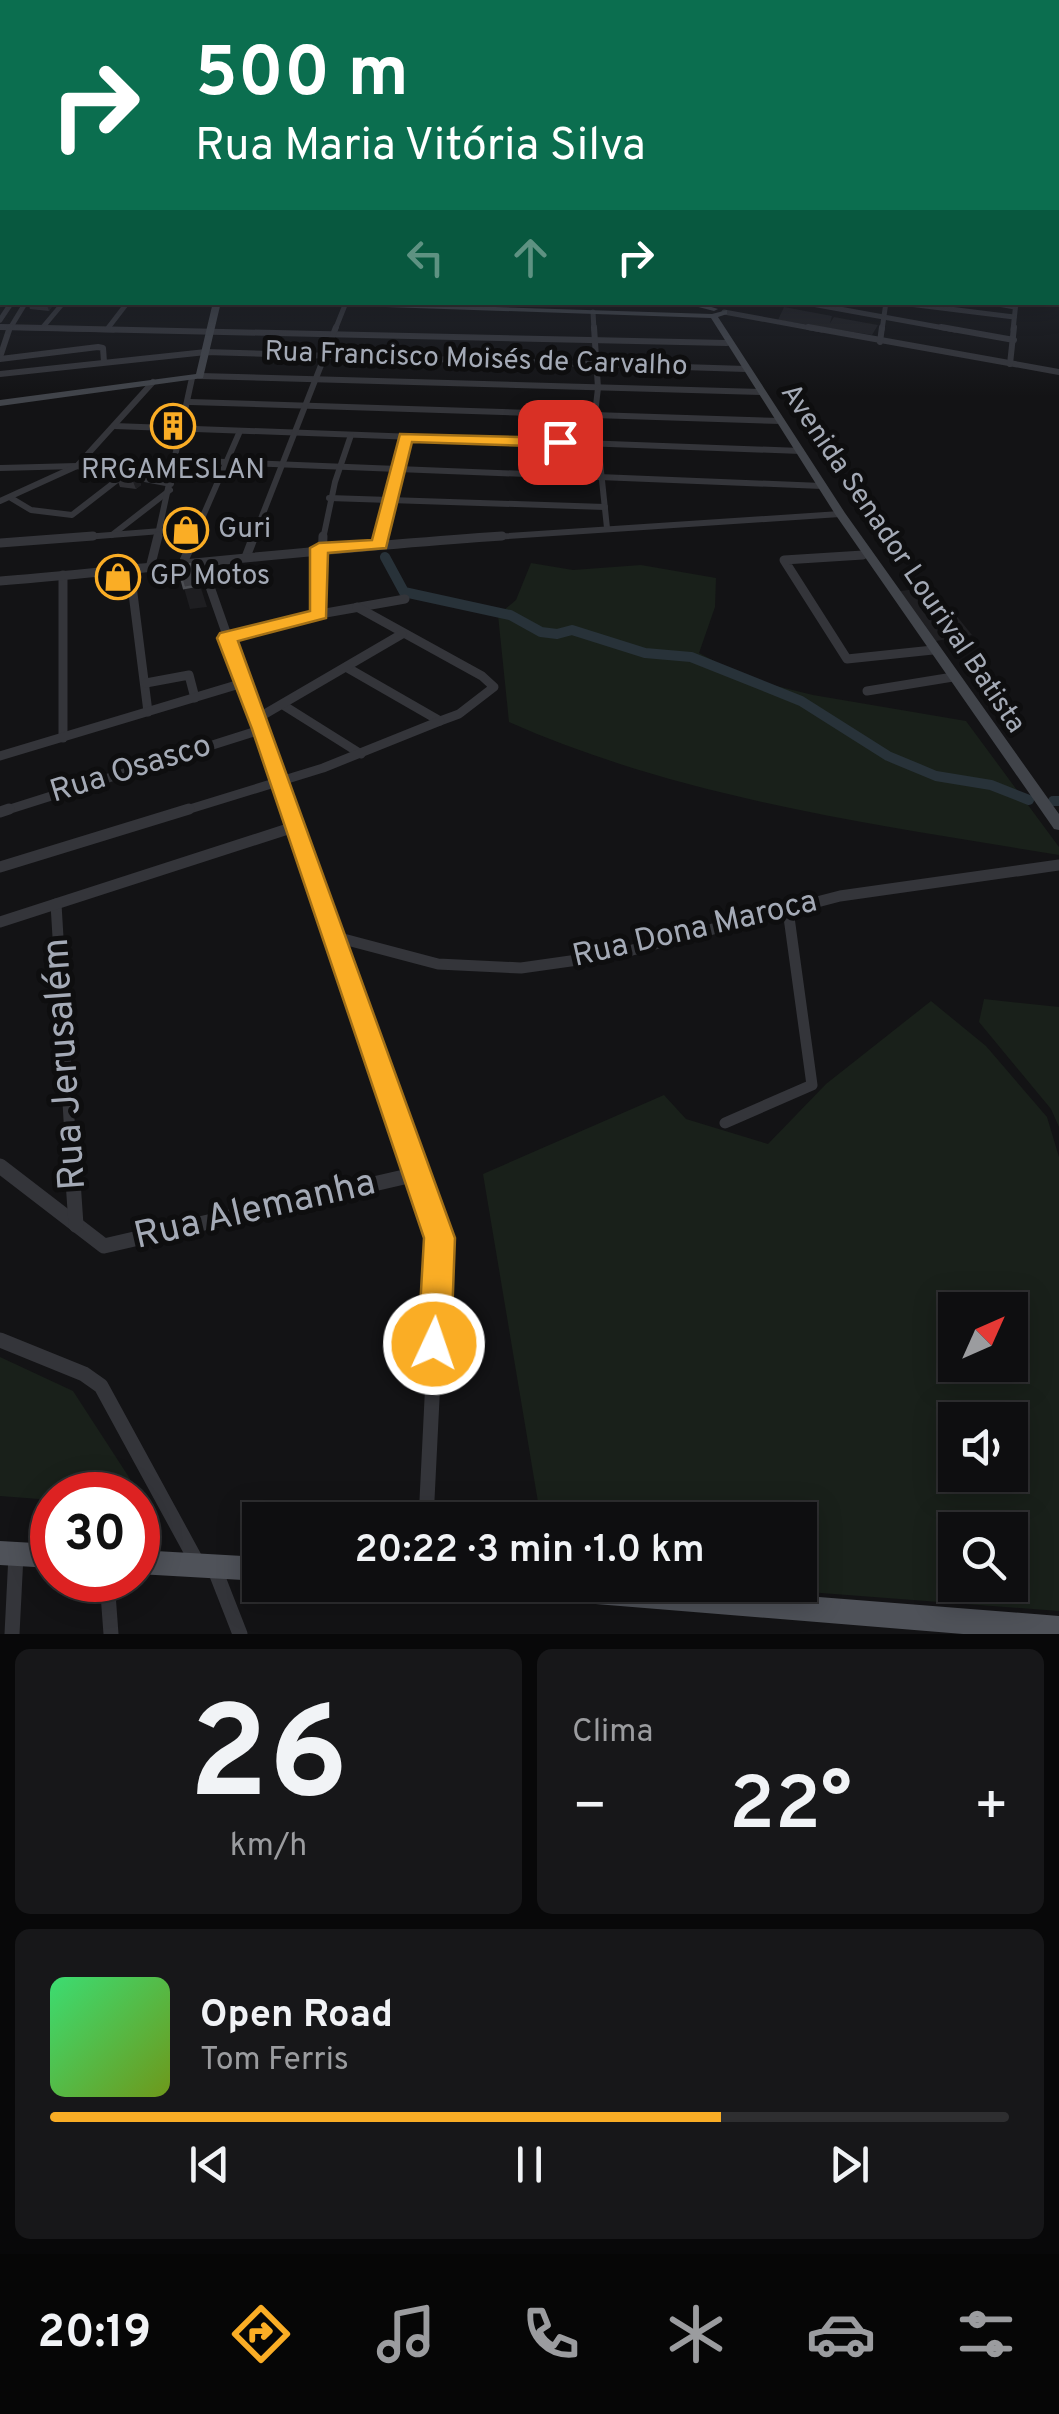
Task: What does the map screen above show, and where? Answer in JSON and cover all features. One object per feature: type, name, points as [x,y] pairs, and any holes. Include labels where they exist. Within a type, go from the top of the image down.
[{"type":"main road","points":[[160,1563],[242,1568]]},
{"type":"main road","points":[[722,1602],[1059,1629]]},
{"type":"street","points":[[24,305],[10,326],[0,356],[103,348],[104,362]]},
{"type":"street","points":[[43,327],[61,305]]},
{"type":"street","points":[[108,328],[126,305]]},
{"type":"street","points":[[150,568],[217,305]]},
{"type":"street","points":[[320,305],[723,311]]},
{"type":"street","points":[[697,305],[880,342],[1059,372]]},
{"type":"street","points":[[819,305],[1014,340]]},
{"type":"street","points":[[880,342],[888,305]]},
{"type":"street","points":[[914,305],[1014,317]]},
{"type":"street","points":[[1010,364],[1016,305]]},
{"type":"street","points":[[246,558],[280,462],[344,306]]},
{"type":"street","name":"Avenida Senador Lourival Batista","points":[[723,311],[727,343],[933,650],[1059,825]]},
{"type":"street","points":[[593,312],[598,388],[595,414],[607,528]]},
{"type":"street","points":[[0,323],[727,343]]},
{"type":"street","name":"Rua Francisco Moisés de Carvalho","points":[[0,374],[206,352],[746,369]]},
{"type":"street","points":[[0,404],[196,377],[761,392]]},
{"type":"street","points":[[0,501],[77,466],[152,382]]},
{"type":"street","points":[[190,402],[781,420]]},
{"type":"street","points":[[114,426],[801,451]]},
{"type":"street","points":[[182,566],[240,431]]},
{"type":"street","points":[[320,614],[319,548],[328,498],[351,435]]},
{"type":"street","points":[[380,544],[406,438]]},
{"type":"street","points":[[176,460],[822,486]]},
{"type":"street","points":[[0,468],[77,466],[171,487]]},
{"type":"street","points":[[11,498],[31,510],[72,515],[125,474]]},
{"type":"street","points":[[111,536],[171,487]]},
{"type":"street","points":[[328,498],[605,507]]},
{"type":"street","points":[[0,580],[202,564],[319,548],[840,514]]},
{"type":"street","points":[[0,544],[161,532]]},
{"type":"street","points":[[863,554],[784,560],[847,659],[933,650]]},
{"type":"street","points":[[202,564],[440,1238],[427,1502]]},
{"type":"street","points":[[130,570],[148,712]]},
{"type":"street","points":[[63,575],[63,738]]},
{"type":"street","points":[[227,638],[320,614],[405,599]]},
{"type":"street","points":[[0,866],[361,754],[443,721],[490,694],[494,687],[482,676],[357,608]]},
{"type":"street","name":"Rua Osasco","points":[[0,812],[260,724],[284,705],[402,634]]},
{"type":"street","points":[[346,667],[443,721]]},
{"type":"street","points":[[146,682],[189,676],[195,698]]},
{"type":"street","points":[[867,690],[953,677]]},
{"type":"street","points":[[0,756],[244,683]]},
{"type":"street","points":[[284,705],[361,754]]},
{"type":"street","points":[[0,922],[294,827]]},
{"type":"street","name":"Rua Dona Maroca","points":[[332,936],[421,960],[493,968],[574,960],[916,884],[988,879],[1059,864]]},
{"type":"street","name":"Rua Jerusalém","points":[[56,904],[76,1225]]},
{"type":"street","points":[[725,1123],[812,1085],[788,910]]},
{"type":"street","name":"Rua Alemanha","points":[[0,1166],[104,1246],[417,1174]]},
{"type":"street","points":[[0,1340],[84,1374],[101,1386],[206,1565],[240,1634]]},
{"type":"street","points":[[8,1554],[12,1634]]},
{"type":"street","points":[[109,1602],[111,1634]]},
{"type":"shaded area","points":[[784,307],[832,316],[830,323],[834,317],[878,325],[872,335],[778,320]]},
{"type":"shaded area","points":[[531,563],[573,570],[641,565],[716,578],[715,607],[699,653],[748,679],[813,695],[966,721],[1059,847],[1059,855],[849,820],[710,790],[575,749],[509,722],[498,615],[516,600]]},
{"type":"shaded area","points":[[933,587],[972,635],[936,641],[900,591]]},
{"type":"shaded area","points":[[984,999],[1059,1007],[1059,1127],[1051,1109],[979,1022]]},
{"type":"shaded area","points":[[931,1001],[986,1046],[1047,1117],[1059,1157],[1059,1611],[940,1602],[1028,1602],[1028,1512],[938,1512],[938,1602],[817,1593],[817,1502],[538,1502],[483,1174],[664,1095],[686,1119],[768,1144],[826,1084]]},
{"type":"shaded area","points":[[0,1357],[73,1391],[126,1472],[30,1472],[30,1498],[0,1496]]},
{"type":"building","points":[[122,472],[137,475],[132,479],[116,476]]},
{"type":"building","points":[[192,564],[200,585],[184,588],[178,566]]},
{"type":"waterway","points":[[385,557],[404,592],[510,615],[541,632],[557,634],[572,630],[645,653],[691,657],[801,701],[888,756],[936,776],[991,785],[1029,800]]},
{"type":"waterway","points":[[1053,801],[1059,801]]},
{"type":"place","name":"RRGAMESLAN","points":[[173,426]]},
{"type":"place","name":"Guri","points":[[186,530]]},
{"type":"place","name":"GP Motos","points":[[118,577]]},
{"type":"route","points":[[434,1344],[440,1238],[227,638],[320,614],[319,548],[380,544],[406,438],[560,442]]}]
